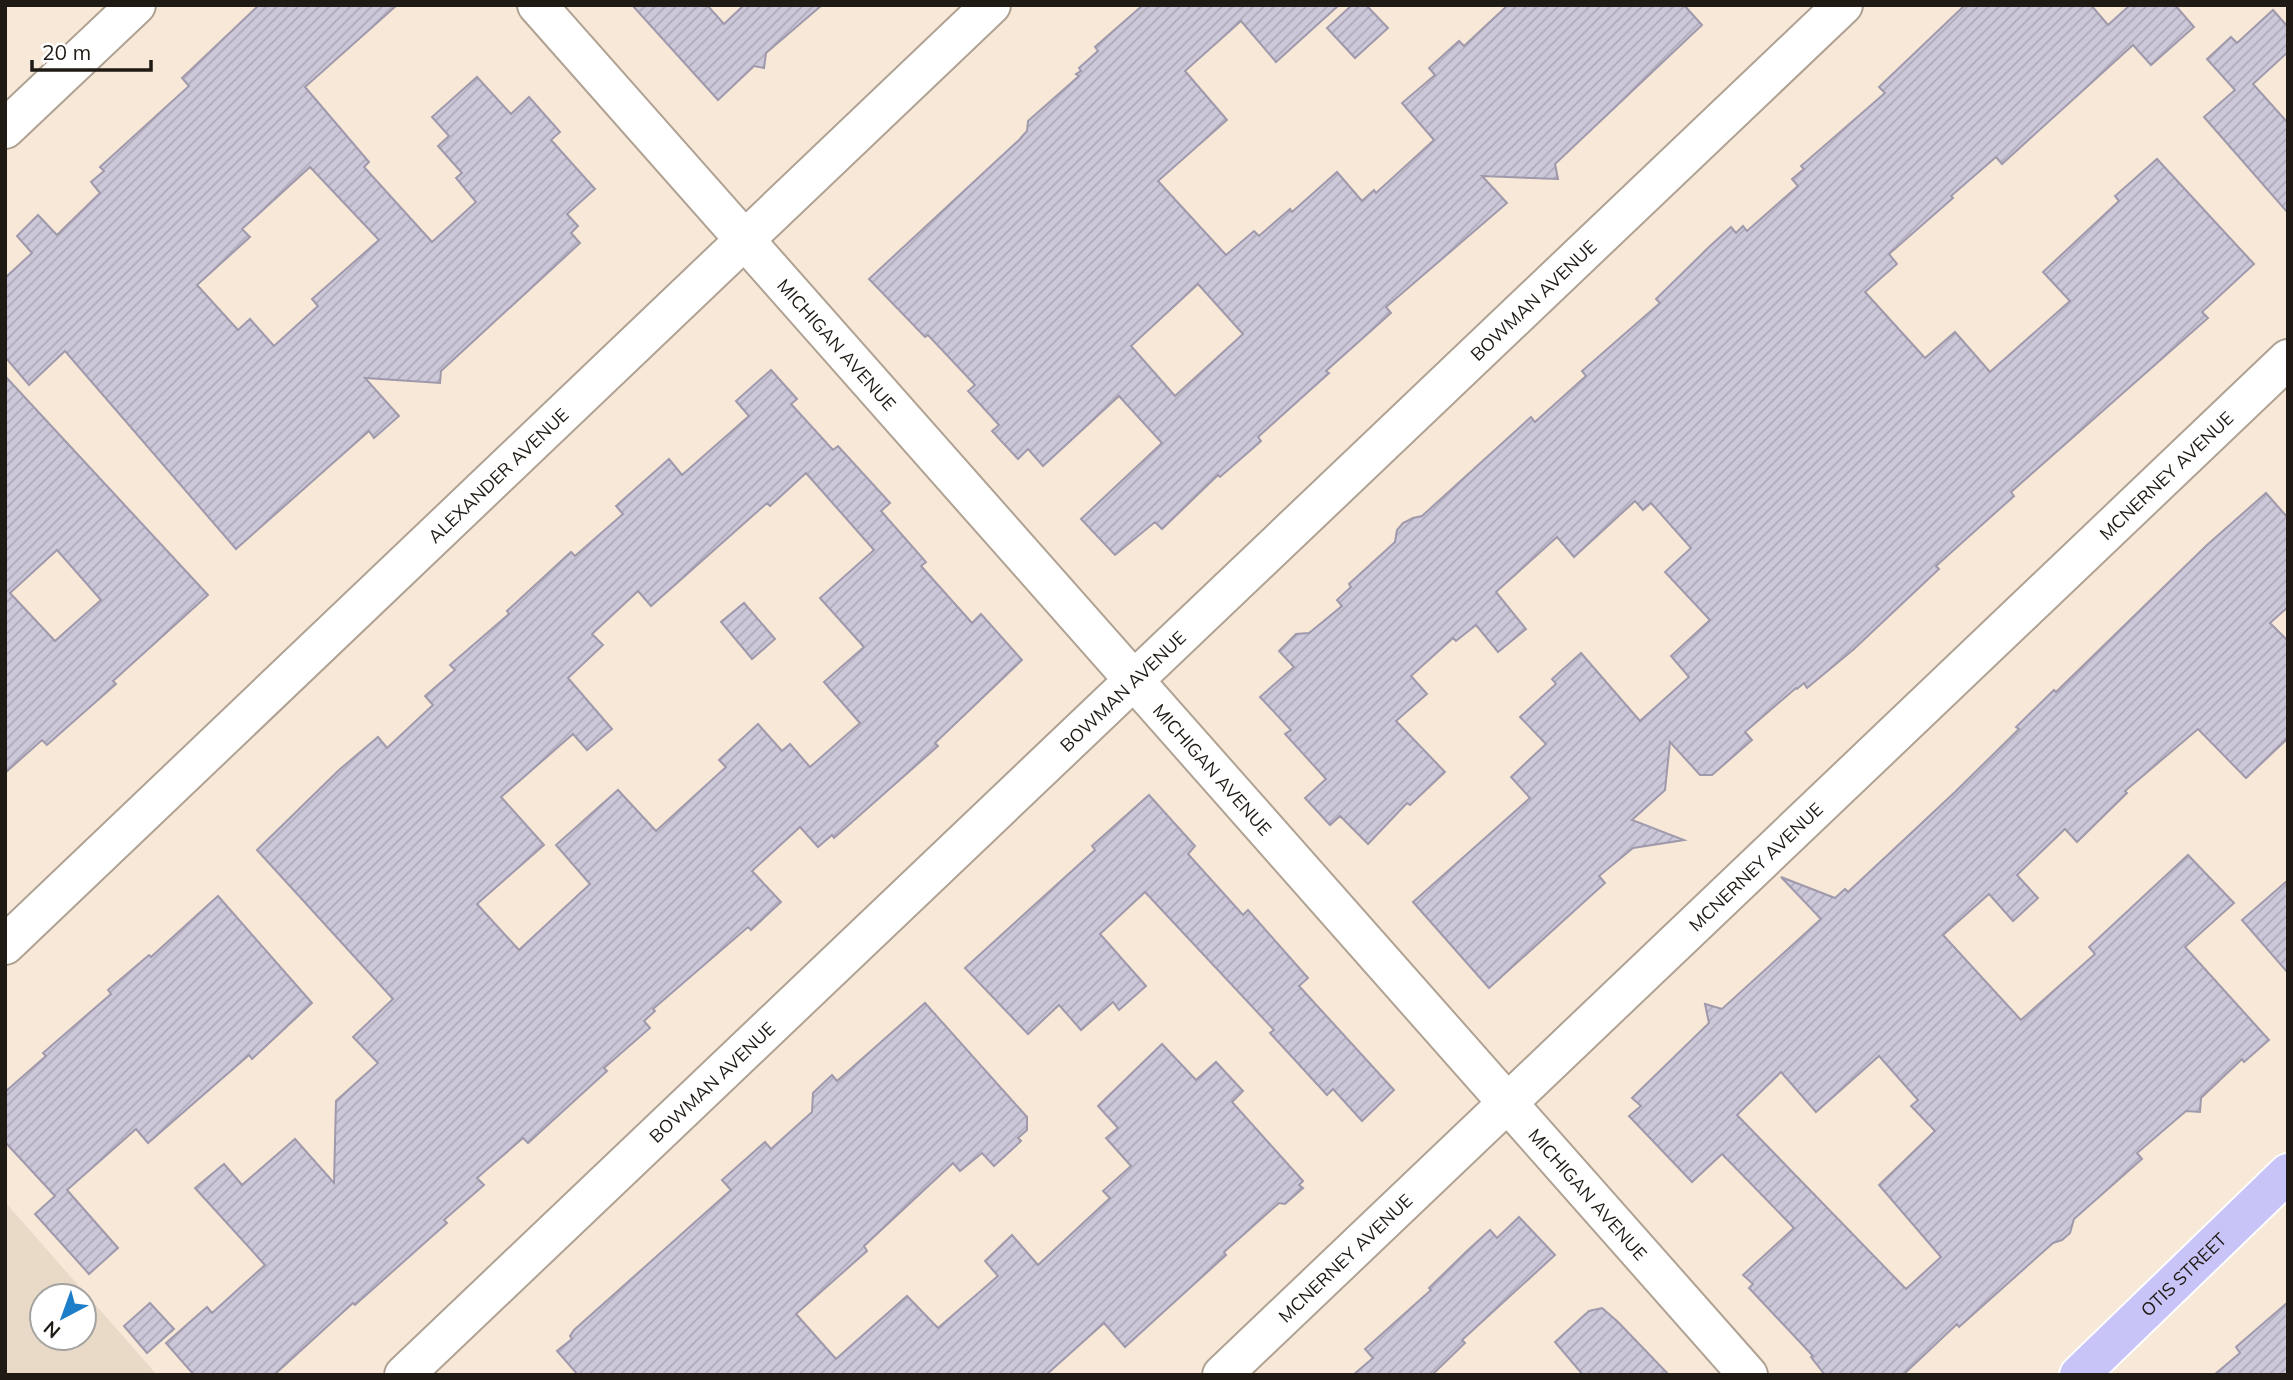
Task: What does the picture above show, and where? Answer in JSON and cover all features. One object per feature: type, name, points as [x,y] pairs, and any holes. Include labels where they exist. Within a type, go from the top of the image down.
[{"type":"main road","name":"OTIS STREET","points":[[2079,1375],[2288,1173]]},
{"type":"street","points":[[5,129],[136,5]]},
{"type":"street","name":"MICHIGAN AVENUE","points":[[537,5],[1748,1375]]},
{"type":"street","name":"ALEXANDER AVENUE","points":[[5,945],[991,5]]},
{"type":"street","name":"BOWMAN AVENUE","points":[[404,1375],[1843,5]]},
{"type":"street","name":"MCNERNEY AVENUE","points":[[1222,1375],[2288,359]]},
{"type":"shaded area","points":[[5,1202],[75,1282],[28,1282],[28,1352],[98,1352],[98,1308],[157,1375],[5,1375]]},
{"type":"building","points":[[259,5],[397,5],[305,87],[369,162],[364,167],[432,242],[476,202],[456,178],[462,173],[438,146],[449,136],[432,117],[477,77],[511,114],[529,97],[560,132],[551,140],[595,189],[567,214],[578,226],[571,233],[580,243],[441,371],[440,383],[365,378],[399,416],[374,438],[369,431],[236,549],[65,351],[29,385],[5,357],[5,278],[32,253],[17,236],[38,215],[57,235],[100,193],[91,182],[104,171],[100,167],[189,86],[182,78]],"holes":[[[310,167],[379,240],[312,299],[318,306],[274,346],[250,319],[238,330],[197,285],[250,237],[242,229]]]},
{"type":"building","points":[[632,5],[707,5],[724,24],[744,5],[822,5],[766,53],[764,68],[754,66],[718,100]]},
{"type":"building","points":[[1143,5],[1339,5],[1276,62],[1241,21],[1185,71],[1227,120],[1158,181],[1226,255],[1254,231],[1259,236],[1290,209],[1292,212],[1337,172],[1362,201],[1374,190],[1376,193],[1434,140],[1402,103],[1435,75],[1429,68],[1459,41],[1464,46],[1508,5],[1684,5],[1702,25],[1555,164],[1558,179],[1482,176],[1507,203],[1386,307],[1391,313],[1258,437],[1261,441],[1220,477],[1218,475],[1162,529],[1155,522],[1115,555],[1081,519],[1162,443],[1119,396],[1043,466],[1028,449],[1018,459],[992,431],[999,425],[968,391],[975,385],[928,335],[925,337],[869,279],[1019,140],[1027,131],[1028,121],[1079,76],[1076,74],[1081,71],[1079,68],[1098,51],[1095,47]],"holes":[[[1198,284],[1243,334],[1175,396],[1131,346]]]},
{"type":"building","points":[[1352,5],[1366,5],[1388,28],[1355,58],[1327,28]]},
{"type":"building","points":[[1965,5],[2091,5],[2108,25],[2130,5],[2175,5],[2194,27],[2151,65],[2133,45],[2002,164],[1996,157],[1889,254],[1897,264],[1865,292],[1925,358],[1955,332],[1990,372],[2070,301],[2043,272],[2119,201],[2115,196],[2157,159],[2254,264],[2202,312],[2208,318],[2011,492],[2014,496],[1936,566],[1939,569],[1854,649],[1807,688],[1804,683],[1796,688],[1745,732],[1752,740],[1712,775],[1700,775],[1670,742],[1665,790],[1632,820],[1684,840],[1633,848],[1599,876],[1605,883],[1489,988],[1413,902],[1530,798],[1511,777],[1546,744],[1520,717],[1556,684],[1552,679],[1581,653],[1640,721],[1689,677],[1671,656],[1710,620],[1665,572],[1691,548],[1651,503],[1643,510],[1635,501],[1574,557],[1557,537],[1496,592],[1526,629],[1498,652],[1476,625],[1456,641],[1453,638],[1411,676],[1427,694],[1396,721],[1445,772],[1410,805],[1407,803],[1368,844],[1340,816],[1330,825],[1305,798],[1326,779],[1285,734],[1291,730],[1260,697],[1294,667],[1279,651],[1296,634],[1309,633],[1342,606],[1337,600],[1351,587],[1349,584],[1395,542],[1397,530],[1403,523],[1422,516],[1531,417],[1535,422],[1586,376],[1582,371],[1660,303],[1656,299],[1731,227],[1736,233],[1743,226],[1747,231],[1798,186],[1792,179],[1804,169],[1801,166],[1885,93],[1879,87]]},
{"type":"building","points":[[2273,10],[2288,27],[2288,52],[2253,84],[2288,123],[2288,213],[2204,117],[2235,90],[2207,59],[2231,37],[2237,43]]},
{"type":"building","points":[[771,370],[797,399],[791,404],[833,450],[838,446],[890,503],[881,511],[926,562],[921,566],[972,623],[981,614],[1022,660],[935,743],[938,746],[834,838],[832,835],[818,847],[800,827],[752,871],[781,902],[751,930],[748,927],[653,1009],[655,1011],[644,1021],[650,1028],[604,1068],[607,1071],[528,1143],[523,1138],[477,1178],[484,1185],[444,1220],[447,1223],[274,1375],[194,1375],[166,1343],[207,1307],[212,1313],[265,1265],[195,1188],[224,1164],[242,1185],[295,1139],[334,1183],[336,1101],[378,1063],[353,1037],[393,999],[257,850],[339,770],[378,737],[387,748],[433,705],[425,696],[455,670],[450,665],[509,614],[507,611],[571,552],[575,556],[623,514],[616,506],[669,459],[682,475],[749,416],[736,401]],"holes":[[[806,473],[874,550],[820,598],[864,647],[824,682],[860,723],[810,767],[790,744],[782,751],[758,724],[719,760],[726,767],[656,831],[618,790],[556,845],[590,884],[519,950],[477,904],[544,845],[501,797],[573,734],[587,750],[612,729],[568,678],[603,645],[592,634],[638,591],[651,606],[767,503],[770,506]]]},
{"type":"building","points":[[5,376],[208,595],[113,681],[116,684],[47,745],[42,740],[5,773]],"holes":[[[57,550],[101,600],[55,641],[10,593]]]},
{"type":"building","points":[[2266,493],[2288,518],[2288,607],[2270,623],[2288,641],[2288,738],[2246,778],[2198,729],[2125,791],[2127,793],[2077,842],[2065,829],[2017,875],[2038,898],[2013,921],[1989,894],[1943,935],[2021,1020],[2095,954],[2089,947],[2188,855],[2234,903],[2185,947],[2269,1040],[2244,1062],[2242,1059],[2201,1098],[2200,1112],[2186,1111],[2137,1153],[2142,1159],[2074,1219],[2070,1233],[2053,1243],[1959,1327],[1957,1324],[1903,1375],[1825,1375],[1811,1357],[1813,1356],[1749,1288],[1753,1284],[1743,1275],[1794,1228],[1722,1154],[1692,1182],[1629,1116],[1641,1106],[1632,1098],[1709,1023],[1705,1004],[1722,1009],[1821,919],[1781,877],[1835,898],[1845,889],[1848,892],[1955,792],[2019,729],[2016,727],[2054,690],[2056,692],[2207,545]],"holes":[[[1879,1056],[1918,1100],[1911,1106],[1935,1131],[1879,1185],[1941,1257],[1906,1289],[1737,1115],[1781,1072],[1816,1112]]]},
{"type":"building","points":[[744,603],[775,639],[752,659],[721,622]]},
{"type":"building","points":[[1149,795],[1195,846],[1188,854],[1243,915],[1248,910],[1308,978],[1299,986],[1394,1090],[1362,1121],[1333,1089],[1327,1095],[1270,1033],[1274,1030],[1145,892],[1100,934],[1146,986],[1119,1010],[1113,1002],[1081,1030],[1059,1005],[1028,1034],[965,968],[1095,850],[1092,846]]},
{"type":"building","points":[[2288,880],[2288,973],[2242,920]]},
{"type":"building","points":[[218,896],[312,1003],[252,1059],[249,1055],[148,1143],[136,1129],[67,1190],[118,1248],[89,1274],[35,1214],[55,1196],[5,1142],[5,1092],[46,1056],[43,1053],[111,994],[108,990],[149,955],[151,957]]},
{"type":"building","points":[[925,1003],[1027,1117],[1027,1130],[1018,1138],[1021,1141],[994,1166],[982,1153],[960,1171],[953,1163],[864,1246],[867,1251],[796,1314],[836,1359],[907,1296],[938,1328],[998,1276],[985,1261],[1012,1235],[1038,1265],[1110,1198],[1103,1191],[1131,1166],[1106,1138],[1118,1128],[1098,1106],[1162,1044],[1196,1080],[1216,1062],[1243,1091],[1232,1102],[1303,1181],[1299,1185],[1303,1188],[1285,1204],[1279,1203],[1224,1252],[1226,1255],[1125,1347],[1104,1323],[1046,1375],[578,1375],[557,1351],[572,1339],[570,1336],[574,1330],[731,1190],[722,1180],[765,1142],[771,1149],[812,1112],[813,1093],[832,1075],[837,1081]]},
{"type":"building","points":[[1519,1217],[1555,1255],[1462,1340],[1465,1343],[1432,1375],[1353,1375],[1373,1358],[1365,1349],[1431,1290],[1429,1288],[1467,1251],[1490,1230],[1497,1238]]},
{"type":"building","points":[[2288,1302],[2288,1375],[2214,1375],[2240,1353],[2236,1347]]},
{"type":"building","points":[[150,1303],[174,1329],[147,1353],[124,1326]]},
{"type":"building","points":[[1602,1308],[1669,1375],[1583,1375],[1555,1342],[1589,1311]]}]
